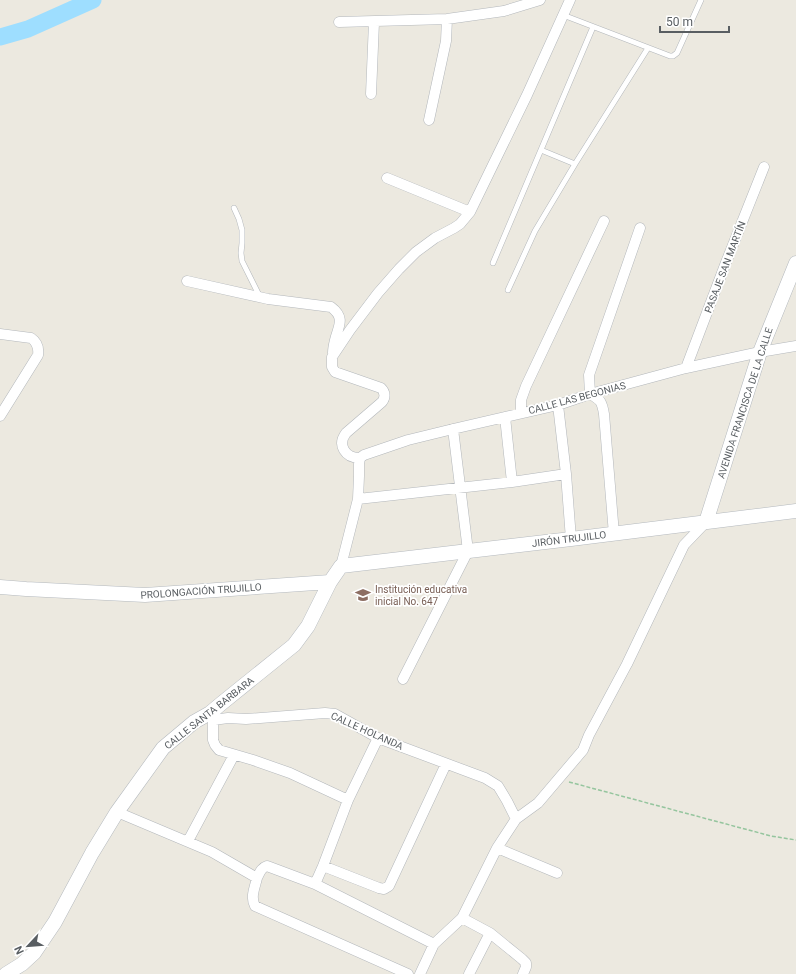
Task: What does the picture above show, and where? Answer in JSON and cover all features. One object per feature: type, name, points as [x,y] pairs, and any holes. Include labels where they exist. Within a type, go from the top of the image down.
[{"type":"street","points":[[339,22],[447,19],[504,11],[540,0]]},
{"type":"street","points":[[332,357],[378,293],[407,260],[435,238],[454,228],[470,212],[527,96],[570,0]]},
{"type":"street","points":[[429,120],[446,41],[447,19]]},
{"type":"street","points":[[371,94],[374,22]]},
{"type":"street","name":"PASAJE SAN MARTÍN","points":[[686,368],[764,167]]},
{"type":"street","points":[[388,178],[470,212]]},
{"type":"street","points":[[521,413],[521,400],[526,386],[604,221]]},
{"type":"street","points":[[614,534],[604,414],[602,404],[598,398],[590,394],[589,375],[640,228]]},
{"type":"street","name":"AVENIDA FRANCISCA DE LA CALLE","points":[[706,522],[760,352],[796,263]]},
{"type":"street","points":[[188,281],[260,297],[331,307],[335,310],[340,321],[335,339],[332,367],[335,372],[381,388],[384,393],[384,399],[382,402],[346,433],[342,439],[342,446],[346,452],[351,457],[360,458]]},
{"type":"street","points":[[0,334],[31,338],[38,346],[38,355],[0,416]]},
{"type":"street","name":"CALLE LAS BEGONIAS","points":[[360,458],[364,455],[408,440],[505,416],[558,405],[590,394],[686,368],[796,346]]},
{"type":"street","points":[[558,405],[566,474],[571,539]]},
{"type":"street","points":[[505,416],[512,482]]},
{"type":"street","points":[[403,679],[468,551],[453,429]]},
{"type":"street","name":"CALLE SANTA BARBARA","points":[[6,974],[22,964],[34,953],[55,922],[92,853],[117,812],[163,748],[194,722],[211,717],[222,703],[294,645],[308,626],[330,582],[341,566],[358,499],[360,458]]},
{"type":"street","points":[[358,499],[512,482],[566,474]]},
{"type":"street","name":"JIRÓN TRUJILLO","points":[[341,566],[614,534],[795,509]]},
{"type":"street","points":[[420,974],[434,944],[462,918],[497,848],[516,819],[538,803],[583,750],[589,735],[627,664],[684,545],[706,522]]},
{"type":"street","name":"PROLONGACIÓN TRUJILLO","points":[[0,587],[145,595],[330,582]]},
{"type":"street","points":[[222,703],[228,718]]},
{"type":"street","name":"CALLE HOLANDA","points":[[211,717],[246,720],[325,712],[335,714],[378,738],[485,778],[498,786],[516,819]]},
{"type":"street","points":[[211,717],[213,740],[219,750],[290,773],[348,800]]},
{"type":"street","points":[[315,884],[348,800],[378,738]]},
{"type":"street","points":[[188,842],[234,755]]},
{"type":"street","points":[[323,866],[379,888],[384,889],[389,886],[446,764]]},
{"type":"street","points":[[117,812],[212,852],[258,878]]},
{"type":"street","points":[[497,848],[557,873]]},
{"type":"street","points":[[408,974],[255,906],[252,898],[261,869],[267,866],[315,884],[434,944]]},
{"type":"street","points":[[462,918],[490,933],[522,958],[526,963],[523,974]]},
{"type":"street","points":[[469,974],[490,933]]},
{"type":"lane","points":[[563,15],[648,48],[673,56],[677,53],[701,0]]},
{"type":"lane","points":[[493,262],[593,27]]},
{"type":"lane","points":[[508,290],[535,231],[648,48]]},
{"type":"lane","points":[[541,150],[575,164]]},
{"type":"lane","points":[[234,208],[242,230],[242,261],[260,297]]},
{"type":"path","points":[[558,779],[771,836],[796,840]]},
{"type":"waterway","points":[[0,37],[28,29],[93,0]]},
{"type":"place","name":"Institución educativa inicial No. 647","points":[[363,595]]}]
